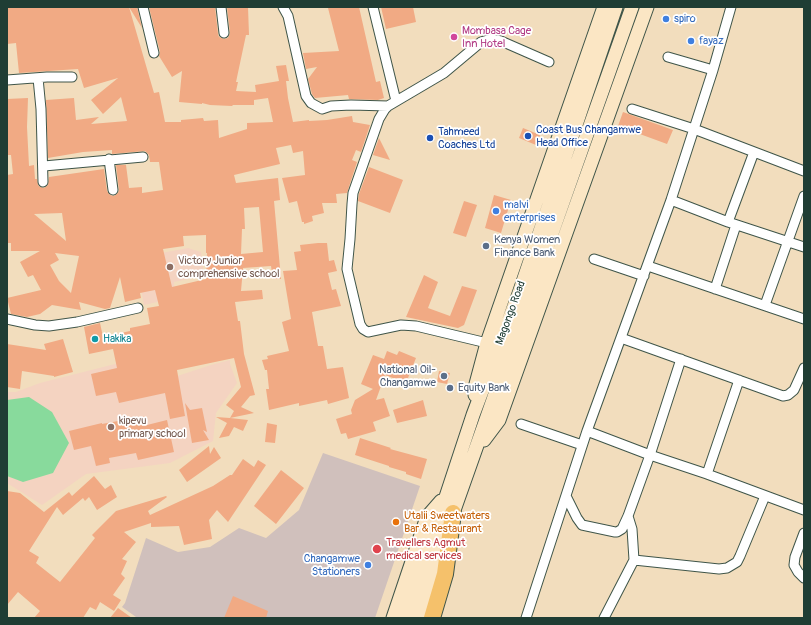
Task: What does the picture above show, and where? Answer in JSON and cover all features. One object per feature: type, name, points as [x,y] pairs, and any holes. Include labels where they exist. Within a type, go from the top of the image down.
[{"type":"highway","points":[[432,618],[445,574],[453,513]]},
{"type":"main road","points":[[473,415],[476,384],[487,343],[604,7]]},
{"type":"main road","name":"Magongo Road","points":[[406,618],[473,415],[519,293],[616,7]]},
{"type":"main road","points":[[419,618],[453,513],[632,7]]},
{"type":"main road","points":[[477,448],[499,420],[647,7]]},
{"type":"main road","points":[[393,618],[427,517],[446,495]]},
{"type":"street","points":[[143,7],[154,53]]},
{"type":"street","points":[[221,7],[224,33]]},
{"type":"street","points":[[283,7],[288,16],[306,96],[311,103],[322,109],[331,106],[392,104]]},
{"type":"street","points":[[373,7],[392,104]]},
{"type":"street","points":[[526,618],[587,430],[671,200],[713,70],[731,7]]},
{"type":"street","points":[[487,343],[416,326],[401,325],[368,332],[363,329],[360,324],[347,269],[352,204],[355,187],[379,119],[385,109],[444,73],[485,40],[491,39],[501,41],[549,62]]},
{"type":"street","points":[[668,56],[713,70]]},
{"type":"street","points":[[7,80],[72,77]]},
{"type":"street","points":[[38,78],[44,182]]},
{"type":"street","points":[[632,109],[694,129],[804,171]]},
{"type":"street","points":[[715,289],[732,224],[754,152]]},
{"type":"street","points":[[44,166],[143,156]]},
{"type":"street","points":[[109,159],[113,190]]},
{"type":"street","points":[[765,305],[804,196]]},
{"type":"street","points":[[671,200],[732,224],[804,247]]},
{"type":"street","points":[[594,259],[644,276]]},
{"type":"street","points":[[648,266],[804,319]]},
{"type":"street","points":[[7,319],[35,325],[49,326],[77,322],[138,308]]},
{"type":"street","points":[[621,338],[783,396],[788,395],[794,390],[804,368]]},
{"type":"street","points":[[566,496],[582,525],[618,532],[624,526],[650,455],[681,359]]},
{"type":"street","points":[[707,474],[739,380]]},
{"type":"street","points":[[521,424],[582,445]]},
{"type":"street","points":[[587,430],[650,455],[707,474],[804,510]]},
{"type":"street","points":[[634,560],[719,569],[727,568],[737,562],[765,496]]},
{"type":"street","points":[[604,618],[634,560],[631,526],[628,516]]},
{"type":"street","points":[[804,533],[794,564],[798,572],[804,578]]},
{"type":"shaded area","name":"Victory Junior comprehensive school","points":[[188,248],[201,252],[204,276],[174,282],[175,298],[144,305],[135,258]]},
{"type":"shaded area","name":"kipevu primary school","points":[[230,360],[237,383],[216,413],[213,441],[170,463],[86,474],[42,505],[7,483],[7,392],[16,392],[40,383],[119,363],[162,381]]},
{"type":"shaded area","points":[[323,453],[420,486],[375,618],[136,618],[122,607],[125,603],[146,538],[178,552],[210,547],[239,528],[266,538],[299,510]]},
{"type":"green space","points":[[29,397],[52,412],[69,443],[53,473],[23,482],[7,476],[7,400]]},
{"type":"building","points":[[7,7],[129,7],[154,93],[159,92],[165,122],[181,122],[181,120],[203,118],[204,121],[218,120],[219,138],[247,129],[247,123],[273,122],[268,98],[254,100],[254,105],[232,106],[179,102],[182,71],[172,77],[159,56],[160,52],[149,7],[215,7],[218,34],[219,37],[224,39],[228,38],[230,33],[227,7],[248,7],[249,35],[246,35],[236,82],[238,82],[236,91],[256,92],[255,85],[279,81],[276,66],[286,65],[289,81],[286,81],[288,98],[293,122],[327,120],[352,116],[353,122],[370,125],[361,152],[356,150],[352,160],[357,162],[347,193],[336,194],[337,203],[322,203],[324,213],[312,216],[313,221],[304,224],[304,222],[302,222],[297,201],[289,203],[282,178],[305,175],[303,151],[293,153],[291,145],[276,148],[280,164],[234,175],[236,183],[278,178],[280,200],[274,201],[281,279],[273,279],[271,266],[243,268],[241,291],[262,290],[263,299],[235,302],[238,321],[240,321],[244,354],[255,395],[250,396],[241,407],[254,413],[230,418],[234,411],[226,405],[241,387],[234,358],[177,370],[185,416],[170,419],[165,393],[119,403],[116,392],[96,396],[91,374],[117,368],[113,349],[89,354],[84,327],[100,323],[103,337],[130,331],[130,328],[150,324],[147,308],[159,306],[155,290],[140,293],[141,298],[125,302],[120,277],[110,308],[105,309],[79,302],[81,310],[52,305],[40,314],[27,317],[11,314],[7,298],[41,290],[33,275],[28,277],[20,262],[40,251],[11,251],[11,243],[7,243],[7,175],[13,174],[11,155],[7,155],[7,99],[28,98],[27,127],[29,166],[34,165],[35,179],[37,179],[40,187],[44,188],[48,185],[49,177],[104,169],[107,191],[110,195],[114,196],[119,190],[116,165],[126,165],[129,188],[142,187],[142,193],[163,190],[159,162],[150,162],[149,155],[145,151],[112,154],[112,150],[83,152],[48,158],[46,100],[74,98],[76,120],[99,117],[91,124],[127,121],[121,97],[103,114],[91,100],[118,78],[84,88],[78,69],[19,73],[16,43],[7,44]],"holes":[[[259,207],[263,252],[241,254],[242,229],[245,229],[244,208]],[[62,213],[66,241],[34,214]],[[206,235],[206,279],[172,287],[163,249],[184,246],[183,236]],[[55,253],[79,256],[71,293],[59,281],[50,265],[59,260]]]},
{"type":"building","points":[[129,7],[137,7],[142,28]]},
{"type":"building","points":[[359,7],[376,82],[380,81],[384,98],[378,100],[349,99],[348,95],[315,98],[312,94],[308,79],[317,67],[306,69],[303,53],[339,51],[328,8]]},
{"type":"building","points":[[381,7],[413,7],[416,22],[386,29]]},
{"type":"building","points":[[623,112],[673,130],[667,144],[618,126]]},
{"type":"building","points":[[523,128],[540,135],[536,145],[519,138]]},
{"type":"building","points":[[379,138],[390,160],[373,155]]},
{"type":"building","points":[[369,167],[403,180],[390,213],[358,201],[359,194]]},
{"type":"building","points":[[494,195],[511,200],[501,233],[485,228]]},
{"type":"building","points":[[464,201],[477,205],[466,237],[453,233]]},
{"type":"building","points":[[327,243],[329,261],[334,260],[337,271],[328,273],[332,290],[336,289],[341,306],[312,312],[318,346],[323,346],[327,369],[343,367],[349,398],[328,404],[327,400],[299,406],[299,403],[269,410],[266,389],[269,389],[267,370],[265,370],[262,360],[268,359],[267,356],[289,351],[282,322],[291,319],[283,271],[297,270],[294,252],[301,251],[300,245]]},
{"type":"building","points":[[424,275],[438,282],[428,308],[450,316],[462,286],[477,290],[464,325],[458,328],[406,317]]},
{"type":"building","points":[[63,339],[73,372],[54,377],[22,371],[20,389],[7,387],[7,344],[46,350],[44,344]]},
{"type":"building","points":[[387,351],[397,355],[399,351],[416,358],[406,383],[385,375],[376,400],[384,398],[390,416],[373,422],[376,431],[348,439],[346,433],[341,434],[336,419],[352,414],[351,410],[355,400],[373,389],[361,384],[373,355],[384,359]]},
{"type":"building","points":[[439,371],[450,373],[447,384],[437,382]]},
{"type":"building","points":[[423,400],[427,416],[397,423],[393,410]]},
{"type":"building","points":[[185,403],[190,410],[202,408],[207,432],[203,430],[209,440],[192,443]]},
{"type":"building","points":[[145,416],[147,425],[167,420],[174,452],[138,460],[136,453],[109,458],[110,463],[96,466],[91,446],[74,450],[69,431],[102,423]]},
{"type":"building","points":[[216,417],[248,420],[243,431],[234,427],[229,436],[219,438],[227,423]]},
{"type":"building","points":[[267,423],[277,425],[275,443],[265,442]]},
{"type":"building","points":[[360,438],[391,448],[390,449],[427,459],[421,479],[406,474],[406,472],[355,455]]},
{"type":"building","points":[[209,446],[210,454],[214,447],[221,458],[187,482],[179,470]]},
{"type":"building","points":[[243,459],[254,467],[258,460],[266,465],[228,522],[217,510],[209,520],[212,539],[184,545],[179,526],[151,527],[151,523],[124,532],[136,542],[122,559],[127,561],[121,574],[125,578],[113,595],[121,600],[114,611],[100,602],[96,610],[90,607],[83,618],[34,618],[40,611],[18,592],[7,605],[7,491],[20,493],[44,512],[69,492],[72,496],[94,476],[105,489],[111,485],[117,497],[97,510],[89,497],[85,501],[83,498],[63,515],[57,507],[29,551],[39,557],[36,563],[60,582],[95,538],[92,535],[116,511],[166,496],[167,497],[148,511],[150,515],[213,486],[232,475]]},
{"type":"building","points":[[281,470],[304,488],[276,524],[254,506]]},
{"type":"building","points":[[233,596],[268,611],[266,618],[224,618]]},
{"type":"building","points":[[118,608],[132,618],[110,618]]},
{"type":"place","name":"spiro","points":[[666,19]]},
{"type":"place","name":"Mombasa Cage Inn Hotel","points":[[454,37]]},
{"type":"place","name":"fayaz","points":[[691,41]]},
{"type":"place","name":"Coast Bus Changamwe Head Office","points":[[528,136]]},
{"type":"place","name":"Tahmeed Coaches Ltd","points":[[430,138]]},
{"type":"place","name":"malvi enterprises","points":[[496,211]]},
{"type":"place","name":"Kenya Women Finance Bank","points":[[486,246]]},
{"type":"place","name":"Victory Junior comprehensive school","points":[[170,267]]},
{"type":"place","name":"Hakika","points":[[95,339]]},
{"type":"place","name":"National Oil- Changamwe","points":[[444,376]]},
{"type":"place","name":"Equity Bank","points":[[450,388]]},
{"type":"place","name":"kipevu primary school","points":[[111,427]]},
{"type":"place","name":"Utalii Sweetwaters Bar & Restaurant","points":[[396,522]]},
{"type":"place","name":"Travellers Agmut medical services","points":[[377,549]]},
{"type":"place","name":"Changamwe Stationers","points":[[368,565]]}]
